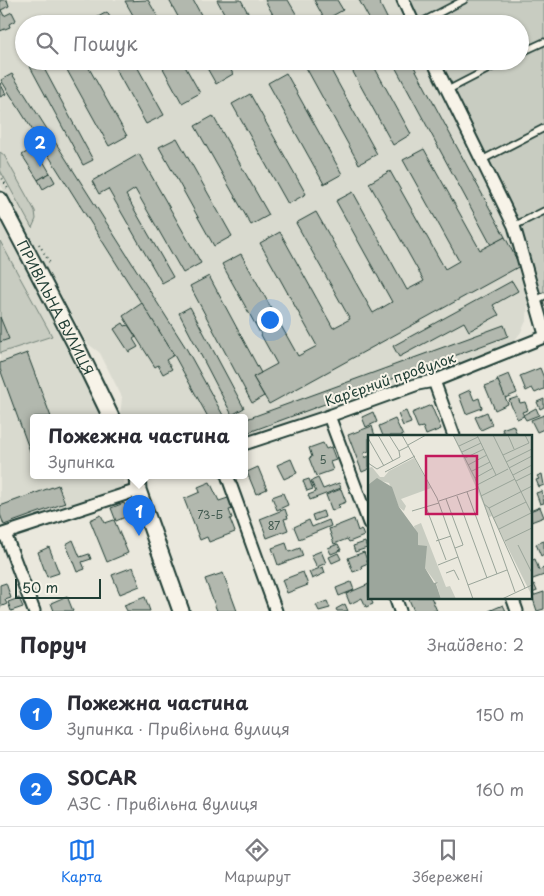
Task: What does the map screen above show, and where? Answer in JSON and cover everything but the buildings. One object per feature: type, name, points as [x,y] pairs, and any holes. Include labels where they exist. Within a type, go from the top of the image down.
[{"type":"street","points":[[403,0],[411,15]]},
{"type":"street","points":[[438,70],[514,226],[539,298],[544,332]]},
{"type":"street","name":"ПРИВІЛЬНА ВУЛИЦЯ","points":[[0,200],[73,338],[110,414]]},
{"type":"street","name":"Карʼєрний провулок","points":[[248,443],[418,384],[434,381],[544,337]]},
{"type":"street","points":[[434,381],[454,435]]},
{"type":"street","points":[[329,416],[368,520]]},
{"type":"street","points":[[34,611],[2,535],[138,479],[181,611]]},
{"type":"street","points":[[228,479],[276,611]]},
{"type":"street","points":[[395,598],[400,611]]},
{"type":"street","points":[[512,598],[517,611]]},
{"type":"lane","points":[[434,15],[464,0]]},
{"type":"lane","points":[[529,49],[544,42]]},
{"type":"lane","points":[[448,90],[487,70]]},
{"type":"lane","points":[[482,160],[544,128]]},
{"type":"lane","points":[[514,226],[544,210]]},
{"type":"shaded area","points":[[0,0],[400,0],[407,15],[15,15],[15,70],[434,70],[511,227],[524,270],[528,299],[527,319],[521,332],[512,344],[328,412],[248,439],[248,414],[120,414],[122,397],[100,353],[87,343],[0,183]]},
{"type":"shaded area","points":[[406,0],[544,0],[544,316],[531,269],[441,70],[529,70],[529,15],[414,15]]},
{"type":"shaded area","points":[[0,152],[4,155],[35,211],[36,219],[32,228],[0,170]]},
{"type":"shaded area","points":[[0,219],[100,414],[30,414],[30,479],[124,479],[124,489],[118,493],[0,530]]},
{"type":"shaded area","points":[[0,241],[52,336],[0,353]]},
{"type":"place","name":"SOCAR","points":[[40,167]]},
{"type":"place","name":"Пожежна частина","points":[[139,536]]}]
